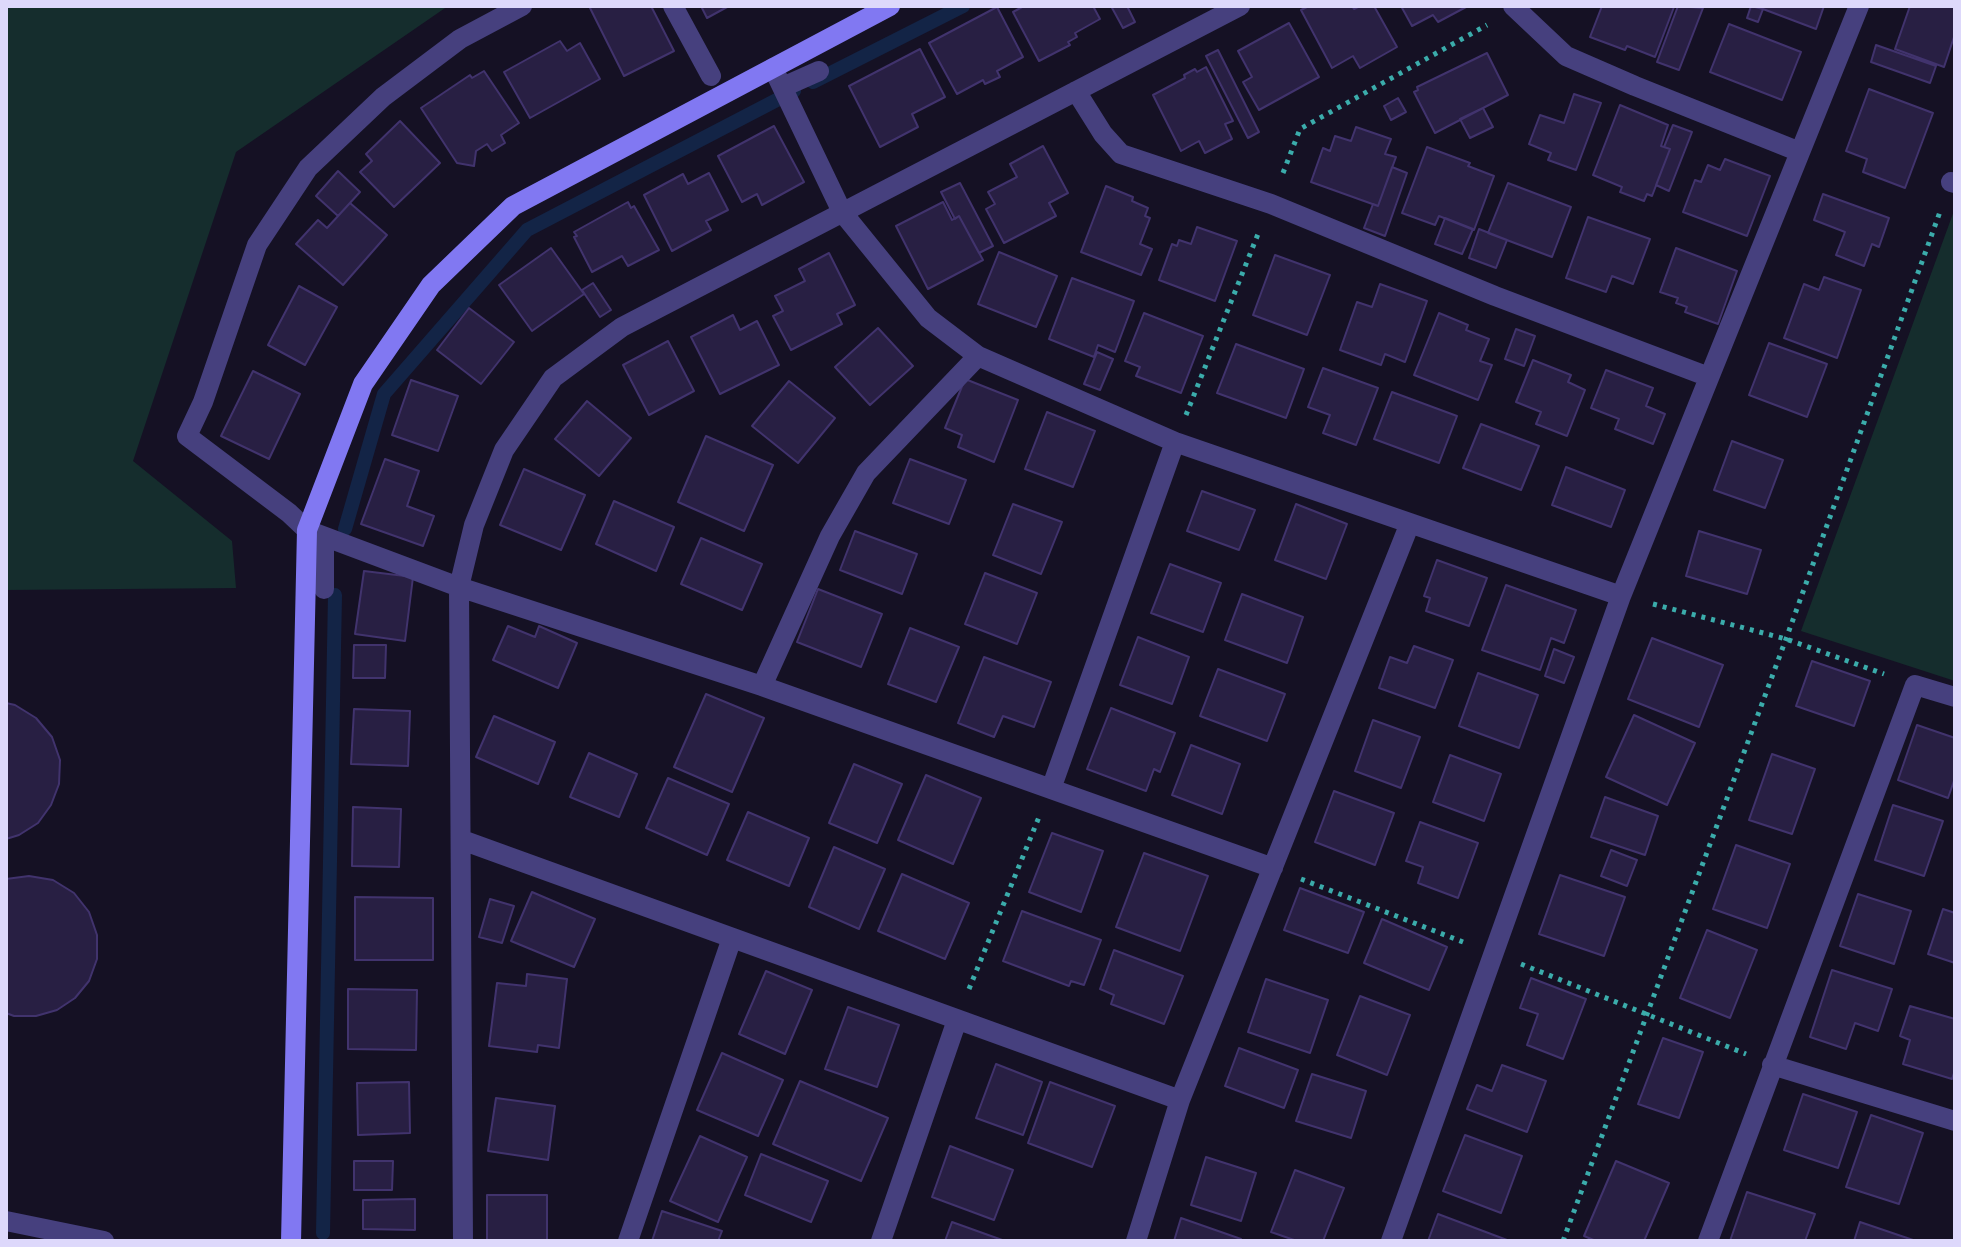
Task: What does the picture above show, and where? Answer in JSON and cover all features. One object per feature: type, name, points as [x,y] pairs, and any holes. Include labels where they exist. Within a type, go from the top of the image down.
[{"type":"street","points":[[522,6],[460,39],[383,97],[308,168],[257,245],[203,402],[187,436],[316,534],[459,587],[762,686],[1273,868]]},
{"type":"street","points":[[673,6],[711,76]]},
{"type":"street","points":[[291,1241],[316,534],[363,384],[431,285],[513,206],[778,77],[890,6]]},
{"type":"street","points":[[463,1241],[459,587],[474,525],[504,450],[553,378],[622,327],[1240,6]]},
{"type":"street","points":[[1513,6],[1566,56],[1800,152]]},
{"type":"street","points":[[1391,1241],[1621,596],[1859,6]]},
{"type":"street","points":[[778,77],[819,71]]},
{"type":"street","points":[[778,77],[842,212],[928,318],[978,356],[1175,442],[1621,596]]},
{"type":"street","points":[[1076,91],[1103,134],[1121,154],[1271,204],[1495,296],[1709,377]]},
{"type":"street","points":[[762,686],[830,536],[866,473],[978,356]]},
{"type":"street","points":[[1051,789],[1175,442]]},
{"type":"street","points":[[1136,1241],[1180,1100],[1410,523]]},
{"type":"street","points":[[316,534],[324,589]]},
{"type":"street","points":[[1708,1241],[1915,685],[1955,697]]},
{"type":"street","points":[[462,840],[1180,1100]]},
{"type":"street","points":[[628,1241],[732,938]]},
{"type":"street","points":[[881,1241],[957,1020]]},
{"type":"street","points":[[1772,1065],[1955,1121]]},
{"type":"street","points":[[6,1221],[104,1241]]},
{"type":"path","points":[[1563,1241],[1953,182]]},
{"type":"path","points":[[1621,596],[1786,639],[1915,685]]},
{"type":"path","points":[[957,1020],[1051,789]]},
{"type":"green space","points":[[6,6],[448,6],[236,152],[133,461],[232,541],[236,588],[6,590]]},
{"type":"green space","points":[[1955,208],[1955,681],[1801,631]]},
{"type":"building","points":[[589,6],[651,6],[674,51],[624,76]]},
{"type":"building","points":[[701,6],[729,6],[707,18]]},
{"type":"building","points":[[1024,6],[1093,6],[1100,19],[1075,33],[1077,37],[1068,42],[1070,45],[1039,61],[1013,12]]},
{"type":"building","points":[[1111,6],[1127,6],[1135,22],[1123,28]]},
{"type":"building","points":[[1309,6],[1352,6],[1354,9],[1374,6],[1397,47],[1360,68],[1353,56],[1332,68],[1301,10]]},
{"type":"building","points":[[1401,6],[1468,6],[1438,22],[1433,15],[1412,26]]},
{"type":"building","points":[[1602,6],[1674,7],[1655,57],[1590,37]]},
{"type":"building","points":[[1678,6],[1703,8],[1679,70],[1657,62]]},
{"type":"building","points":[[1751,6],[1763,9],[1758,22],[1747,18]]},
{"type":"building","points":[[1755,6],[1824,6],[1816,29]]},
{"type":"building","points":[[1910,6],[1955,6],[1955,34],[1944,67],[1895,49]]},
{"type":"building","points":[[997,7],[1023,57],[997,71],[1000,77],[985,84],[983,80],[957,94],[929,43]]},
{"type":"building","points":[[1289,23],[1319,77],[1259,110],[1243,82],[1252,77],[1238,51]]},
{"type":"building","points":[[1729,24],[1801,52],[1782,100],[1710,72]]},
{"type":"building","points":[[560,41],[567,51],[580,43],[600,79],[530,118],[504,72]]},
{"type":"building","points":[[1876,45],[1936,66],[1930,83],[1871,62]]},
{"type":"building","points":[[920,49],[945,97],[912,114],[918,127],[880,147],[849,86]]},
{"type":"building","points":[[1218,50],[1259,132],[1248,138],[1206,56]]},
{"type":"building","points":[[1487,53],[1508,95],[1435,133],[1414,92],[1418,90],[1417,87]]},
{"type":"building","points":[[1206,67],[1233,121],[1225,124],[1232,139],[1205,153],[1199,141],[1181,151],[1153,95],[1195,69],[1197,72]]},
{"type":"building","points":[[484,71],[519,123],[501,135],[505,143],[492,151],[487,144],[476,151],[474,166],[457,163],[421,108],[470,75],[472,78]]},
{"type":"building","points":[[1869,89],[1933,113],[1905,188],[1863,172],[1867,159],[1846,151]]},
{"type":"building","points":[[1574,94],[1601,103],[1576,170],[1548,160],[1551,153],[1529,144],[1540,115],[1564,123]]},
{"type":"building","points":[[1398,98],[1406,112],[1391,120],[1384,106]]},
{"type":"building","points":[[1620,105],[1668,125],[1661,146],[1670,149],[1652,196],[1647,194],[1644,201],[1620,192],[1622,187],[1593,175]]},
{"type":"building","points":[[1483,108],[1493,127],[1470,138],[1460,119]]},
{"type":"building","points":[[400,121],[440,163],[394,207],[360,172],[372,161],[366,154]]},
{"type":"building","points":[[1673,125],[1692,132],[1669,191],[1656,185],[1670,149],[1664,147]]},
{"type":"building","points":[[774,126],[804,182],[762,205],[757,194],[742,202],[718,156]]},
{"type":"building","points":[[1356,127],[1391,139],[1385,154],[1396,157],[1378,206],[1311,182],[1323,148],[1330,151],[1335,136],[1351,141]]},
{"type":"building","points":[[1043,146],[1068,193],[1049,203],[1056,216],[1004,243],[986,209],[995,204],[988,192],[1017,177],[1010,164]]},
{"type":"building","points":[[1427,147],[1494,176],[1474,230],[1439,216],[1435,225],[1402,213]]},
{"type":"building","points":[[1725,159],[1770,176],[1747,236],[1683,212],[1695,180],[1701,182],[1708,165],[1720,170]]},
{"type":"building","points":[[1392,167],[1407,173],[1385,236],[1364,228],[1373,204],[1378,206]]},
{"type":"building","points":[[338,171],[360,192],[338,216],[316,196]]},
{"type":"building","points":[[709,173],[728,210],[706,221],[711,230],[672,251],[644,195],[683,174],[688,184]]},
{"type":"building","points":[[960,183],[993,246],[979,253],[959,216],[955,219],[941,192]]},
{"type":"building","points":[[1508,183],[1571,207],[1552,257],[1488,233]]},
{"type":"building","points":[[1106,186],[1133,197],[1132,201],[1148,208],[1145,216],[1150,218],[1140,244],[1152,249],[1141,275],[1081,252]]},
{"type":"building","points":[[1823,194],[1889,218],[1879,247],[1872,244],[1864,266],[1836,255],[1845,232],[1814,220]]},
{"type":"building","points":[[628,202],[631,208],[634,206],[659,250],[628,266],[622,256],[592,272],[574,232]]},
{"type":"building","points":[[943,202],[952,220],[959,216],[983,260],[928,289],[896,226]]},
{"type":"building","points":[[350,203],[387,235],[343,285],[296,244],[318,220],[327,228]]},
{"type":"building","points":[[1588,217],[1650,239],[1633,284],[1612,276],[1606,292],[1566,278]]},
{"type":"building","points":[[1445,218],[1473,229],[1462,254],[1435,244]]},
{"type":"building","points":[[1197,227],[1237,241],[1215,301],[1159,280],[1172,244],[1177,246],[1179,240],[1191,244]]},
{"type":"building","points":[[1479,229],[1507,240],[1496,268],[1469,258]]},
{"type":"building","points":[[551,248],[584,294],[532,331],[499,285]]},
{"type":"building","points":[[1676,248],[1737,271],[1718,324],[1685,312],[1687,307],[1676,303],[1678,298],[1660,292]]},
{"type":"building","points":[[999,252],[1057,276],[1036,327],[978,304]]},
{"type":"building","points":[[829,253],[855,305],[837,314],[842,324],[791,350],[773,316],[783,311],[775,296],[805,281],[799,269]]},
{"type":"building","points":[[1275,255],[1330,275],[1307,335],[1253,315]]},
{"type":"building","points":[[1824,277],[1861,290],[1837,358],[1784,338],[1804,284],[1819,290]]},
{"type":"building","points":[[1072,278],[1134,301],[1115,352],[1098,345],[1094,357],[1049,339]]},
{"type":"building","points":[[593,283],[611,310],[600,317],[582,290]]},
{"type":"building","points":[[1380,284],[1427,301],[1405,362],[1385,354],[1381,365],[1340,350],[1357,302],[1372,307]]},
{"type":"building","points":[[299,286],[337,307],[305,365],[268,345]]},
{"type":"building","points":[[469,308],[514,342],[481,384],[437,350]]},
{"type":"building","points":[[1144,313],[1203,336],[1181,393],[1136,376],[1140,367],[1125,361]]},
{"type":"building","points":[[1439,313],[1468,325],[1466,330],[1489,339],[1480,361],[1492,365],[1478,400],[1414,375]]},
{"type":"building","points":[[733,315],[740,330],[757,321],[779,365],[720,394],[691,337]]},
{"type":"building","points":[[878,328],[913,366],[870,405],[835,367]]},
{"type":"building","points":[[1516,329],[1535,336],[1524,366],[1505,359]]},
{"type":"building","points":[[668,341],[694,391],[649,415],[623,365]]},
{"type":"building","points":[[1769,343],[1827,364],[1807,417],[1749,395]]},
{"type":"building","points":[[1236,344],[1304,369],[1286,418],[1217,393]]},
{"type":"building","points":[[1097,352],[1113,359],[1100,390],[1084,384]]},
{"type":"building","points":[[1533,360],[1571,375],[1568,382],[1585,390],[1567,436],[1536,424],[1541,412],[1516,402]]},
{"type":"building","points":[[1323,368],[1378,388],[1356,445],[1323,433],[1330,415],[1308,407]]},
{"type":"building","points":[[1606,370],[1653,388],[1646,406],[1665,414],[1653,444],[1615,429],[1619,419],[1591,408]]},
{"type":"building","points":[[253,371],[300,394],[269,459],[221,436]]},
{"type":"building","points":[[965,379],[1018,400],[994,462],[958,447],[962,435],[945,428]]},
{"type":"building","points":[[411,380],[458,396],[438,451],[392,435]]},
{"type":"building","points":[[789,381],[835,418],[798,463],[752,426]]},
{"type":"building","points":[[1392,392],[1457,416],[1439,463],[1374,439]]},
{"type":"building","points":[[587,401],[631,438],[599,476],[555,439]]},
{"type":"building","points":[[1047,412],[1095,431],[1073,487],[1025,469]]},
{"type":"building","points":[[1481,424],[1539,446],[1521,490],[1463,468]]},
{"type":"building","points":[[706,436],[773,465],[744,531],[678,502]]},
{"type":"building","points":[[1732,441],[1783,460],[1765,508],[1714,490]]},
{"type":"building","points":[[385,459],[419,471],[407,506],[434,516],[423,546],[361,524]]},
{"type":"building","points":[[910,459],[966,480],[949,524],[893,503]]},
{"type":"building","points":[[1566,467],[1625,490],[1611,527],[1552,505]]},
{"type":"building","points":[[524,469],[585,495],[561,550],[500,525]]},
{"type":"building","points":[[1202,491],[1255,510],[1239,550],[1187,531]]},
{"type":"building","points":[[614,501],[674,527],[656,571],[596,544]]},
{"type":"building","points":[[1013,504],[1062,522],[1041,574],[993,555]]},
{"type":"building","points":[[1296,504],[1347,524],[1326,579],[1275,560]]},
{"type":"building","points":[[855,531],[917,554],[902,594],[840,570]]},
{"type":"building","points":[[1699,531],[1761,550],[1747,594],[1686,576]]},
{"type":"building","points":[[701,538],[762,564],[742,610],[681,584]]},
{"type":"building","points":[[1437,560],[1487,578],[1469,626],[1426,611],[1430,598],[1424,596]]},
{"type":"building","points":[[1170,564],[1221,583],[1203,632],[1151,613]]},
{"type":"building","points":[[364,571],[413,577],[405,641],[355,634]]},
{"type":"building","points":[[985,573],[1037,593],[1017,644],[965,624]]},
{"type":"building","points":[[1506,585],[1576,610],[1564,643],[1551,638],[1540,670],[1482,650]]},
{"type":"building","points":[[818,589],[882,614],[861,667],[797,642]]},
{"type":"building","points":[[1242,594],[1303,617],[1287,663],[1225,640]]},
{"type":"building","points":[[508,626],[535,637],[539,626],[577,643],[558,688],[493,660]]},
{"type":"building","points":[[910,628],[959,647],[936,702],[888,684]]},
{"type":"building","points":[[1138,637],[1189,657],[1172,704],[1120,685]]},
{"type":"building","points":[[1652,638],[1723,665],[1699,727],[1628,699]]},
{"type":"building","points":[[354,645],[386,645],[385,678],[353,678]]},
{"type":"building","points":[[1414,646],[1453,660],[1435,708],[1379,688],[1390,657],[1407,663]]},
{"type":"building","points":[[1554,649],[1574,657],[1564,683],[1545,676]]},
{"type":"building","points":[[984,657],[1051,682],[1034,727],[1003,716],[994,737],[958,723]]},
{"type":"building","points":[[1812,661],[1870,681],[1854,726],[1796,706]]},
{"type":"building","points":[[1218,669],[1285,694],[1267,741],[1200,716]]},
{"type":"building","points":[[1478,673],[1538,695],[1519,748],[1459,726]]},
{"type":"building","points":[[706,694],[764,718],[732,792],[674,767]]},
{"type":"building","points":[[6,703],[36,718],[52,737],[60,760],[59,784],[51,805],[38,823],[6,839]]},
{"type":"building","points":[[1111,708],[1175,733],[1160,772],[1154,769],[1146,791],[1087,769]]},
{"type":"building","points":[[354,709],[410,711],[408,766],[351,764]]},
{"type":"building","points":[[1634,715],[1695,743],[1667,805],[1606,777]]},
{"type":"building","points":[[494,716],[555,742],[538,784],[476,757]]},
{"type":"building","points":[[1373,720],[1420,737],[1401,788],[1355,771]]},
{"type":"building","points":[[1917,725],[1955,738],[1955,778],[1948,798],[1898,780]]},
{"type":"building","points":[[1191,745],[1240,764],[1222,814],[1172,795]]},
{"type":"building","points":[[589,753],[637,774],[619,817],[570,797]]},
{"type":"building","points":[[1772,754],[1815,769],[1792,834],[1749,820]]},
{"type":"building","points":[[1450,755],[1501,774],[1484,821],[1433,802]]},
{"type":"building","points":[[854,764],[902,784],[877,843],[829,823]]},
{"type":"building","points":[[926,775],[981,798],[953,864],[898,840]]},
{"type":"building","points":[[668,778],[729,804],[707,855],[646,828]]},
{"type":"building","points":[[1334,791],[1394,813],[1375,865],[1315,842]]},
{"type":"building","points":[[1605,797],[1658,816],[1645,855],[1591,837]]},
{"type":"building","points":[[1893,805],[1943,821],[1924,876],[1875,860]]},
{"type":"building","points":[[353,807],[401,809],[399,867],[352,866]]},
{"type":"building","points":[[748,812],[809,838],[789,886],[727,860]]},
{"type":"building","points":[[1420,822],[1478,843],[1458,898],[1418,883],[1423,867],[1406,861]]},
{"type":"building","points":[[1052,833],[1103,851],[1081,912],[1029,892]]},
{"type":"building","points":[[1736,845],[1790,864],[1767,928],[1713,909]]},
{"type":"building","points":[[834,847],[885,869],[859,929],[809,907]]},
{"type":"building","points":[[1611,850],[1637,860],[1627,886],[1601,876]]},
{"type":"building","points":[[1144,853],[1208,876],[1180,951],[1116,927]]},
{"type":"building","points":[[902,874],[969,903],[945,959],[878,931]]},
{"type":"building","points":[[1560,875],[1625,897],[1604,956],[1539,934]]},
{"type":"building","points":[[29,876],[53,880],[74,893],[89,912],[97,935],[97,959],[89,981],[75,998],[57,1010],[36,1016],[14,1016],[6,1013],[6,879]]},
{"type":"building","points":[[1300,888],[1364,912],[1348,953],[1284,930]]},
{"type":"building","points":[[532,892],[595,919],[574,967],[511,941]]},
{"type":"building","points":[[1858,894],[1911,911],[1894,964],[1840,946]]},
{"type":"building","points":[[355,897],[433,898],[433,960],[355,960]]},
{"type":"building","points":[[490,899],[514,906],[502,943],[479,937]]},
{"type":"building","points":[[1943,909],[1955,913],[1955,963],[1928,954]]},
{"type":"building","points":[[1022,911],[1101,940],[1084,985],[1071,981],[1069,986],[1003,961]]},
{"type":"building","points":[[1382,919],[1447,947],[1429,990],[1364,963]]},
{"type":"building","points":[[1707,930],[1757,950],[1730,1018],[1680,998]]},
{"type":"building","points":[[1114,950],[1183,976],[1164,1024],[1111,1004],[1114,995],[1100,989]]},
{"type":"building","points":[[1832,970],[1892,989],[1878,1031],[1855,1023],[1846,1049],[1810,1037]]},
{"type":"building","points":[[766,971],[812,990],[785,1054],[739,1034]]},
{"type":"building","points":[[527,974],[567,979],[559,1048],[538,1045],[537,1052],[489,1046],[497,983],[526,986]]},
{"type":"building","points":[[1531,978],[1586,999],[1563,1059],[1527,1045],[1538,1014],[1520,1008]]},
{"type":"building","points":[[1266,979],[1328,1000],[1310,1053],[1248,1032]]},
{"type":"building","points":[[348,989],[417,990],[416,1050],[348,1049]]},
{"type":"building","points":[[1360,996],[1410,1015],[1387,1075],[1337,1055]]},
{"type":"building","points":[[1910,1006],[1955,1019],[1955,1070],[1952,1079],[1903,1064],[1910,1040],[1900,1036]]},
{"type":"building","points":[[848,1007],[899,1025],[877,1087],[825,1069]]},
{"type":"building","points":[[1663,1038],[1703,1052],[1679,1118],[1638,1104]]},
{"type":"building","points":[[1239,1048],[1298,1070],[1284,1108],[1225,1086]]},
{"type":"building","points":[[722,1053],[783,1080],[758,1136],[697,1110]]},
{"type":"building","points":[[996,1064],[1042,1082],[1023,1135],[976,1118]]},
{"type":"building","points":[[1502,1065],[1546,1081],[1527,1132],[1467,1109],[1477,1085],[1492,1091]]},
{"type":"building","points":[[1312,1074],[1366,1091],[1351,1138],[1296,1121]]},
{"type":"building","points":[[800,1081],[888,1118],[861,1181],[773,1144]]},
{"type":"building","points":[[409,1082],[410,1133],[358,1135],[357,1083]]},
{"type":"building","points":[[1050,1082],[1115,1106],[1092,1167],[1028,1143]]},
{"type":"building","points":[[1803,1094],[1857,1112],[1838,1168],[1784,1150]]},
{"type":"building","points":[[496,1098],[555,1106],[548,1160],[488,1151]]},
{"type":"building","points":[[1871,1115],[1923,1133],[1899,1204],[1846,1187]]},
{"type":"building","points":[[1465,1135],[1522,1156],[1501,1213],[1443,1191]]},
{"type":"building","points":[[700,1136],[747,1157],[718,1222],[670,1201]]},
{"type":"building","points":[[950,1146],[1013,1170],[994,1220],[932,1197]]},
{"type":"building","points":[[761,1154],[828,1181],[811,1222],[745,1195]]},
{"type":"building","points":[[1206,1157],[1256,1173],[1241,1221],[1191,1205]]},
{"type":"building","points":[[354,1161],[393,1161],[392,1190],[354,1190]]},
{"type":"building","points":[[1616,1161],[1669,1183],[1644,1241],[1596,1241],[1584,1236]]},
{"type":"building","points":[[1295,1170],[1344,1188],[1323,1241],[1297,1241],[1271,1232]]},
{"type":"building","points":[[1747,1192],[1815,1214],[1805,1241],[1730,1241]]},
{"type":"building","points":[[487,1195],[547,1195],[547,1241],[487,1241]]},
{"type":"building","points":[[415,1199],[415,1230],[363,1229],[363,1200]]},
{"type":"building","points":[[662,1211],[722,1231],[718,1241],[652,1241]]},
{"type":"building","points":[[1438,1214],[1507,1240],[1428,1241]]},
{"type":"building","points":[[1181,1218],[1241,1239],[1174,1241]]},
{"type":"building","points":[[952,1222],[1005,1241],[945,1241]]},
{"type":"building","points":[[1860,1222],[1916,1241],[1854,1241]]},
{"type":"waterway","points":[[813,82],[963,6]]},
{"type":"waterway","points":[[345,529],[384,394],[527,230],[794,91]]},
{"type":"waterway","points":[[323,1233],[335,595]]}]
